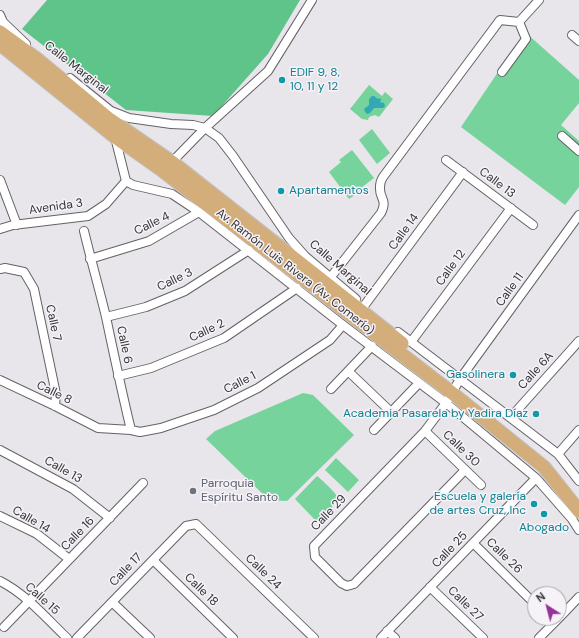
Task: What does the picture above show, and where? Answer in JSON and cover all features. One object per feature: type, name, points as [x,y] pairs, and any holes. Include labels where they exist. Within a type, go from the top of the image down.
[{"type":"highway","name":"Av. Ramón Luis Rivera (Av. Comerío)","points":[[0,32],[37,59],[168,167],[453,390],[548,461],[579,498]]},
{"type":"highway","name":"Av. Ramón Luis Rivera (Av. Comerío)","points":[[0,44],[115,137],[168,167]]},
{"type":"highway","name":"Av. Ramón Luis Rivera (Av. Comerío)","points":[[453,390],[544,467],[579,511]]},
{"type":"street","points":[[168,167],[205,128],[268,71],[312,0]]},
{"type":"street","points":[[519,22],[536,1]]},
{"type":"street","name":"Calle Marginal","points":[[0,15],[3,22],[21,40],[111,110],[129,118],[171,124],[193,125],[205,128],[219,138],[289,238],[305,256],[364,306],[411,342],[453,390],[536,478],[572,519],[579,530]]},
{"type":"street","points":[[330,278],[381,213],[384,203],[380,187],[381,180],[408,143],[500,20],[519,22]]},
{"type":"street","points":[[502,72],[526,39],[519,22]]},
{"type":"street","points":[[572,35],[579,42]]},
{"type":"street","points":[[562,136],[579,150]]},
{"type":"street","points":[[115,137],[126,181]]},
{"type":"street","name":"Calle 13","points":[[446,160],[533,225]]},
{"type":"street","name":"Calle 14","points":[[364,306],[463,172]]},
{"type":"street","name":"Calle Marginal","points":[[126,181],[132,185],[172,194],[199,212],[419,383],[453,390],[511,417],[558,454],[579,481]]},
{"type":"street","name":"Avenida 3","points":[[0,230],[17,224],[88,216],[106,204],[126,181]]},
{"type":"street","points":[[0,182],[17,224]]},
{"type":"street","name":"Calle 12","points":[[411,342],[511,208]]},
{"type":"street","name":"Calle 4","points":[[90,260],[149,241],[199,212]]},
{"type":"street","name":"Calle 11","points":[[453,390],[579,215]]},
{"type":"street","name":"Calle 6","points":[[84,231],[90,260],[106,317],[131,430]]},
{"type":"street","name":"Calle 3","points":[[106,317],[146,307],[185,291],[249,250]]},
{"type":"street","name":"Calle 7","points":[[0,269],[5,268],[24,272],[34,290],[56,394],[55,406]]},
{"type":"street","name":"Calle 2","points":[[118,376],[151,368],[224,338],[297,288]]},
{"type":"street","name":"Calle 1","points":[[131,430],[140,432],[167,426],[214,410],[258,388],[330,340],[343,324]]},
{"type":"street","name":"Calle 6A","points":[[511,417],[579,341]]},
{"type":"street","points":[[331,389],[372,346]]},
{"type":"street","points":[[348,371],[391,412]]},
{"type":"street","name":"Calle 8","points":[[0,380],[98,428],[131,430]]},
{"type":"street","points":[[374,430],[419,383]]},
{"type":"street","name":"Calle 29","points":[[453,390],[425,431],[314,546],[315,558],[341,583],[347,586],[354,584],[465,470]]},
{"type":"street","points":[[558,454],[579,430]]},
{"type":"street","name":"Calle 30","points":[[425,431],[481,485]]},
{"type":"street","name":"Calle 13","points":[[0,450],[73,489],[110,518]]},
{"type":"street","name":"Calle 25","points":[[381,638],[536,478]]},
{"type":"street","name":"Calle 16","points":[[4,627],[144,483]]},
{"type":"street","name":"Calle 14","points":[[0,516],[37,534],[70,559]]},
{"type":"street","name":"Calle 17","points":[[77,638],[186,526],[196,524]]},
{"type":"street","name":"Calle 24","points":[[196,524],[314,638]]},
{"type":"street","name":"Calle 26","points":[[472,543],[527,596]]},
{"type":"street","name":"Calle 18","points":[[153,560],[233,638]]},
{"type":"street","name":"Calle 15","points":[[0,581],[8,585],[29,602],[67,638]]},
{"type":"street","name":"Calle 27","points":[[430,587],[483,638]]},
{"type":"street","points":[[567,608],[579,597]]},
{"type":"street","points":[[112,602],[150,638]]},
{"type":"street","points":[[539,638],[549,626]]},
{"type":"street","points":[[387,631],[395,638]]},
{"type":"green space","points":[[47,0],[300,0],[268,54],[213,116],[126,110],[22,29]]},
{"type":"green space","points":[[525,32],[579,80],[579,103],[561,125],[579,141],[579,187],[565,205],[461,127]]},
{"type":"green space","points":[[369,85],[382,96],[385,92],[393,99],[379,117],[375,115],[369,117],[368,120],[362,119],[350,109]]},
{"type":"green space","points":[[372,129],[390,153],[377,164],[359,140]]},
{"type":"green space","points":[[352,150],[374,178],[361,188],[362,190],[349,199],[329,172],[341,162],[339,160]]},
{"type":"green space","points":[[303,393],[313,395],[354,435],[287,501],[269,500],[206,439],[215,431]]},
{"type":"green space","points":[[336,458],[359,480],[348,492],[325,470]]},
{"type":"green space","points":[[317,476],[334,492],[337,498],[336,503],[317,522],[295,499]]},
{"type":"water","points":[[372,96],[378,99],[380,98],[380,102],[384,103],[385,106],[383,108],[374,108],[367,114],[364,109],[369,105],[369,99]]},
{"type":"place","name":"EDIF 9, 8, 10, 11 y 12","points":[[282,80]]},
{"type":"place","name":"Apartamentos","points":[[281,191]]},
{"type":"place","name":"Gasolinera","points":[[513,375]]},
{"type":"place","name":"Academia Pasarela by Yadira Díaz","points":[[536,414]]},
{"type":"place","name":"Parroquia Espíritu Santo","points":[[193,491]]},
{"type":"place","name":"Escuela y galería de artes Cruz, Inc","points":[[534,504]]},
{"type":"place","name":"Abogado","points":[[544,514]]}]
